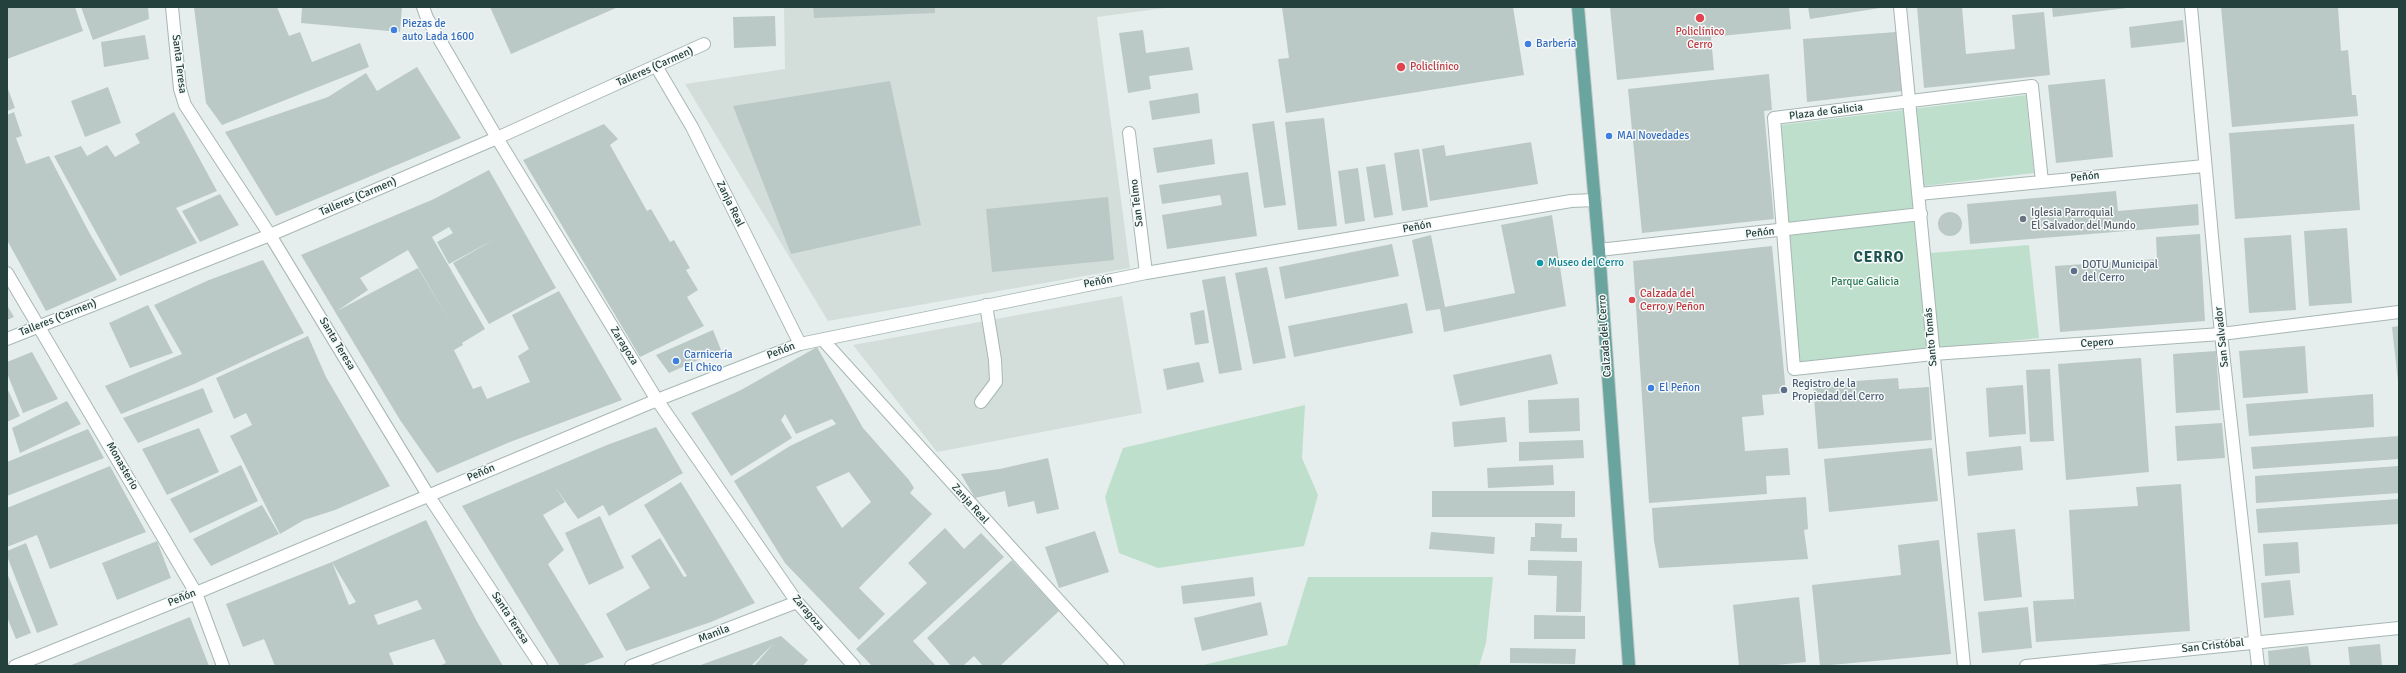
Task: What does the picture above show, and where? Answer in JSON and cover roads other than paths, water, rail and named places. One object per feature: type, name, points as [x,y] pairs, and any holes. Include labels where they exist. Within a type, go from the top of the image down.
[{"type":"main road","name":"Calzada del Cerro","points":[[1578,7],[1599,250],[1629,666]]},
{"type":"street","name":"Santa Teresa","points":[[172,7],[180,89],[185,104],[270,235],[428,495],[542,666]]},
{"type":"street","name":"Zaragoza","points":[[423,7],[427,18],[497,138],[657,400],[797,602],[854,666]]},
{"type":"street","name":"Santo Tomás","points":[[1900,7],[1964,666]]},
{"type":"street","name":"San Salvador","points":[[2191,7],[2204,166],[2221,334],[2258,666]]},
{"type":"street","name":"Talleres (Carmen)","points":[[7,339],[39,325],[270,235],[497,138],[704,44]]},
{"type":"street","name":"Zanja Real","points":[[656,66],[692,127],[800,344]]},
{"type":"street","name":"Plaza de Galicia","points":[[1794,369],[1781,231],[1774,118],[2032,86],[2042,182]]},
{"type":"street","name":"San Telmo","points":[[1129,133],[1146,273]]},
{"type":"street","name":"Peñón","points":[[1919,194],[2204,166]]},
{"type":"street","name":"Peñón","points":[[15,666],[196,593],[657,400],[800,344],[1146,273],[1571,201],[1595,200]]},
{"type":"street","name":"Peñón","points":[[1599,250],[1781,231],[1921,214]]},
{"type":"street","name":"Monasterio","points":[[7,273],[196,593],[223,666]]},
{"type":"street","points":[[981,402],[996,382],[995,360],[986,305]]},
{"type":"street","name":"Cepero","points":[[1794,369],[1933,354],[2221,334],[2399,312]]},
{"type":"street","name":"Zanja Real","points":[[823,340],[1118,666]]},
{"type":"street","name":"Manila","points":[[631,666],[797,602]]},
{"type":"street","name":"San Cristóbal","points":[[2026,666],[2256,641],[2399,628]]},
{"type":"place","name":"Policlínico Cerro","points":[[1700,18]]},
{"type":"place","name":"Piezas de auto Lada 1600","points":[[394,30]]},
{"type":"place","name":"Barbería","points":[[1528,44]]},
{"type":"place","name":"Policlínico","points":[[1401,67]]},
{"type":"place","name":"MAI Novedades","points":[[1609,136]]},
{"type":"place","name":"Iglesia Parroquial El Salvador del Mundo","points":[[2023,219]]},
{"type":"place","name":"Museo del Cerro","points":[[1540,263]]},
{"type":"place","name":"DOTU Municipal del Cerro","points":[[2074,271]]},
{"type":"place","name":"Calzada del Cerro y Peñon","points":[[1632,300]]},
{"type":"place","name":"Carnicería El Chico","points":[[676,361]]},
{"type":"place","name":"El Peñon","points":[[1651,388]]},
{"type":"place","name":"Registro de la Propiedad del Cerro","points":[[1784,390]]},
{"type":"district","name":"CERRO","points":[[1879,258]]},
{"type":"park label","name":"Parque Galicia","points":[[1865,282]]}]
